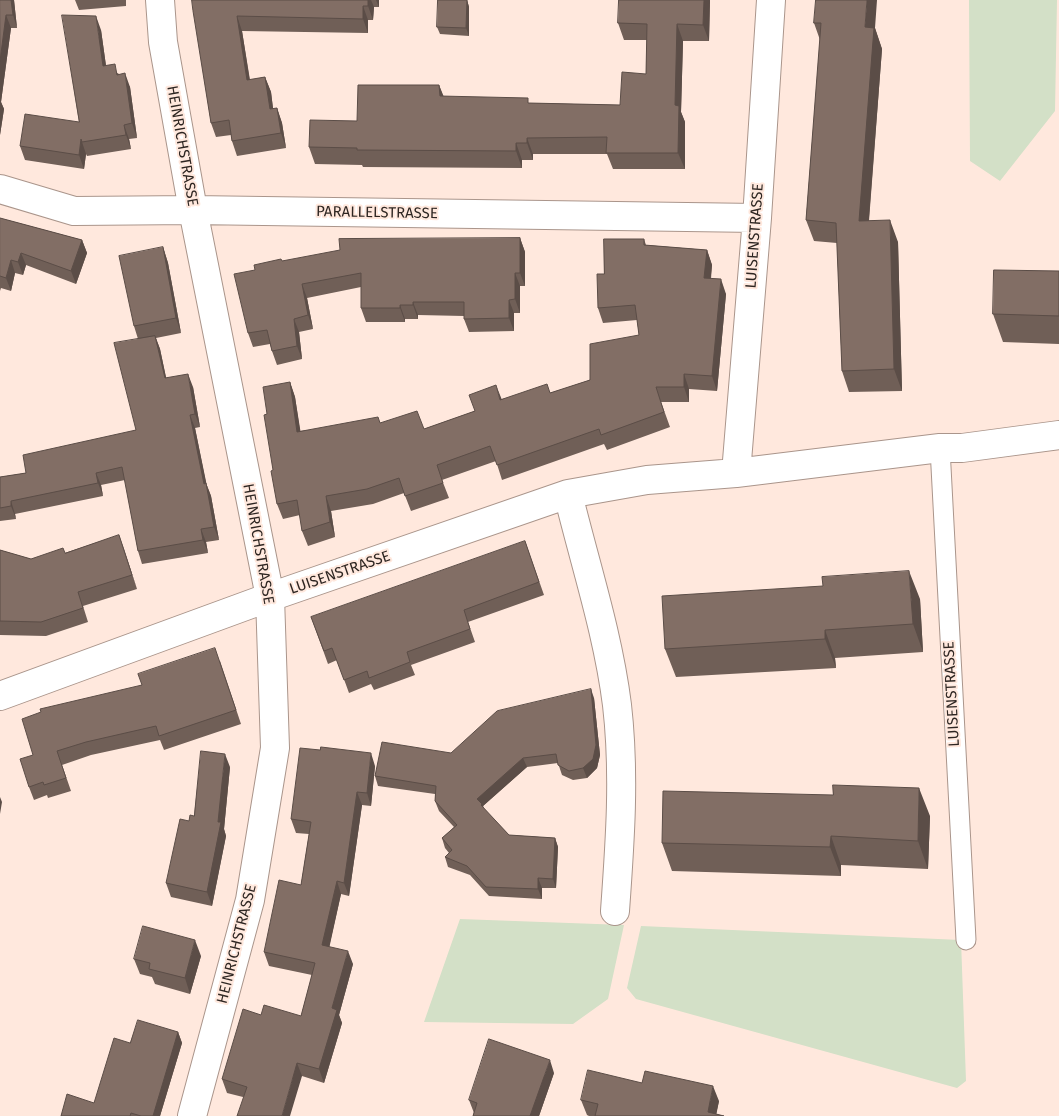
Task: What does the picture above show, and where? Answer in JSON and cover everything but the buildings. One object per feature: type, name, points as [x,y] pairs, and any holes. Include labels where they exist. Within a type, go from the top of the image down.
[{"type":"street","name":"HEINRICHSTRASSE","points":[[160,0],[163,42],[193,210],[270,597],[275,748],[250,900],[192,1116]]},
{"type":"street","name":"LUISENSTRASSE","points":[[736,473],[757,218],[772,0]]},
{"type":"street","name":"PARALLELSTRASSE","points":[[0,188],[74,211],[193,210],[757,218]]},
{"type":"street","name":"LUISENSTRASSE","points":[[0,696],[270,597],[568,494],[647,480],[736,473],[940,448],[962,448],[1059,435]]},
{"type":"street","points":[[568,494],[601,619],[617,705],[622,800],[615,911]]},
{"type":"lane","name":"LUISENSTRASSE","points":[[940,448],[966,940]]},
{"type":"green space","points":[[969,0],[1057,0],[1055,111],[1000,181],[970,161]]},
{"type":"green space","points":[[460,919],[624,925],[608,999],[573,1024],[424,1022]]},
{"type":"green space","points":[[641,926],[961,940],[966,1081],[957,1088],[636,999],[627,988]]}]
